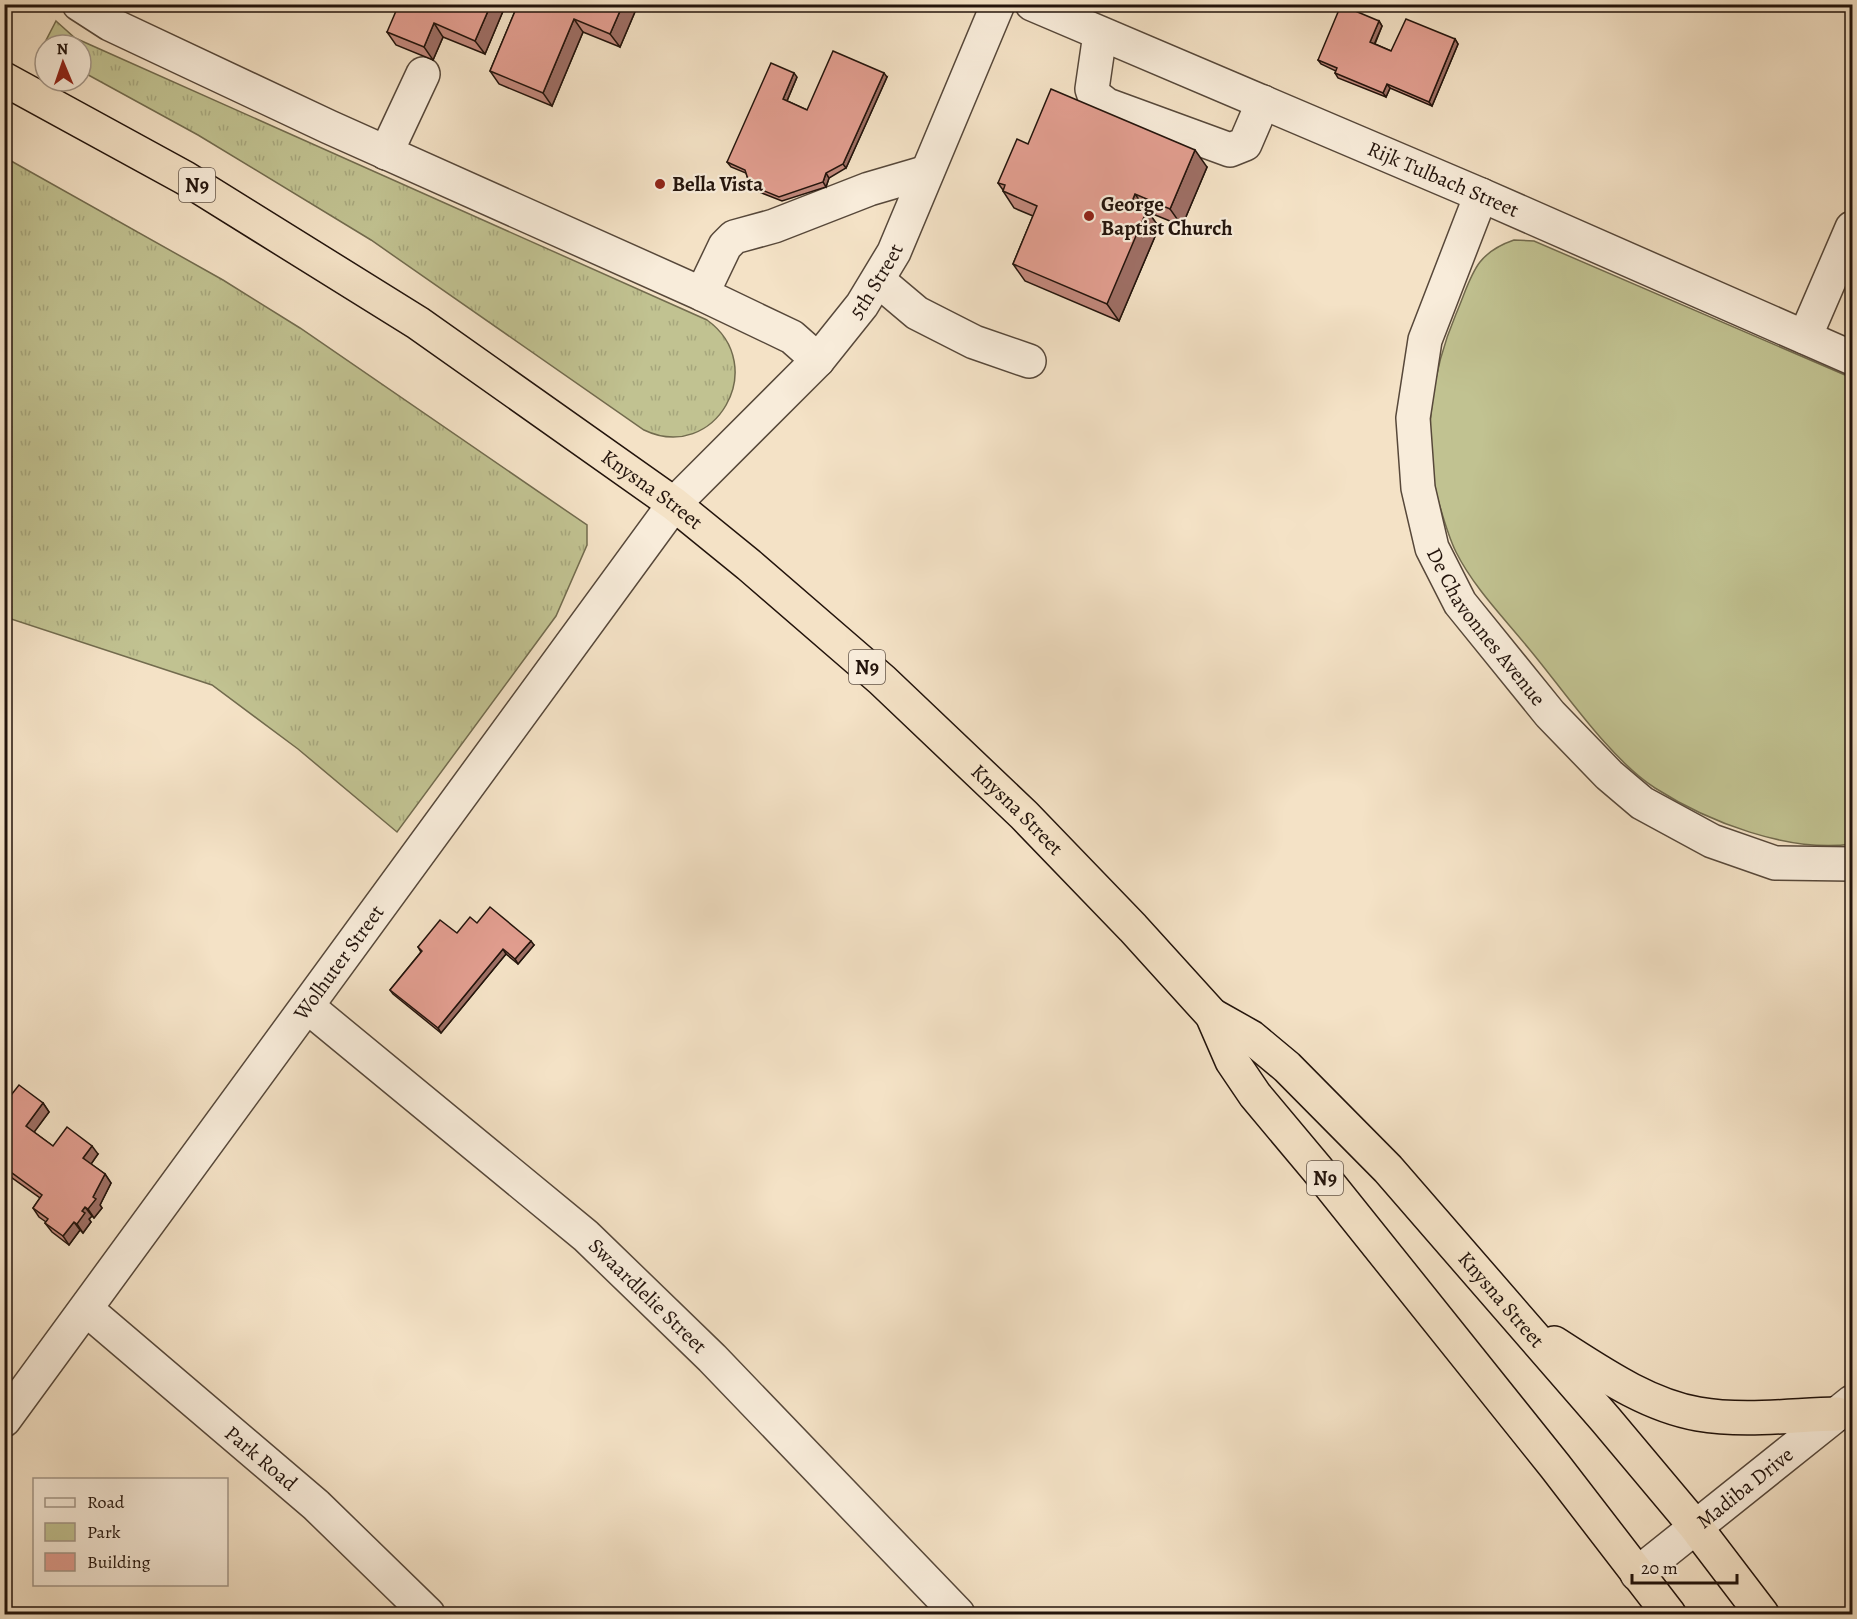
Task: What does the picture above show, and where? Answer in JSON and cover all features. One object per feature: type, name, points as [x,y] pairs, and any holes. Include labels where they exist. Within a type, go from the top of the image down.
[{"type":"highway","name":"Knysna Street","points":[[4,79],[185,178],[418,323],[674,504],[823,628],[968,760],[1106,899],[1212,1015],[1232,1061],[1255,1095],[1555,1466],[1669,1614]]},
{"type":"highway","name":"Knysna Street","points":[[1212,1015],[1251,1036],[1287,1066],[1388,1169],[1524,1324],[1695,1526],[1762,1614]]},
{"type":"highway","points":[[1524,1324],[1631,1390],[1672,1407],[1699,1414],[1845,1408]]},
{"type":"street","points":[[79,4],[110,24],[386,153],[702,294],[792,337],[818,360]]},
{"type":"street","name":"5th Street","points":[[674,504],[818,360],[879,281],[998,4]]},
{"type":"street","name":"Rijk Tulbach Street","points":[[1032,4],[1482,195],[1852,358]]},
{"type":"street","points":[[1100,34],[1092,89],[1094,95],[1107,105],[1230,150],[1245,144],[1263,102]]},
{"type":"street","points":[[386,153],[423,74]]},
{"type":"street","points":[[702,294],[725,246],[734,237],[774,226],[869,189],[927,172]]},
{"type":"street","name":"De Chavonnes Avenue","points":[[1482,195],[1425,340],[1413,418],[1418,488],[1432,548],[1461,603],[1550,714],[1609,775],[1642,803],[1712,841],[1775,863],[1852,864]]},
{"type":"street","points":[[1805,337],[1852,228]]},
{"type":"street","points":[[879,281],[917,313],[974,342],[1029,362]]},
{"type":"street","name":"Wolhuter Street","points":[[4,1420],[674,504]]},
{"type":"street","name":"Swaardlelie Street","points":[[308,1007],[586,1236],[712,1359],[958,1614]]},
{"type":"street","name":"Park Road","points":[[86,1309],[316,1505],[428,1614]]},
{"type":"street","name":"Madiba Drive","points":[[1637,1574],[1845,1408]]},
{"type":"green space","points":[[56,21],[69,33],[50,33]]},
{"type":"green space","points":[[93,46],[707,320],[726,339],[734,361],[734,384],[726,405],[712,422],[693,434],[670,437],[644,430],[371,240],[198,135],[93,78]]},
{"type":"green space","points":[[4,157],[223,280],[300,328],[587,525],[587,545],[556,616],[397,832],[298,749],[212,685],[5,617]]},
{"type":"green space","points":[[1514,240],[1534,241],[1852,378],[1852,844],[1828,846],[1802,844],[1750,832],[1699,812],[1655,788],[1621,760],[1605,743],[1490,603],[1463,565],[1448,532],[1433,473],[1430,427],[1435,381],[1448,336],[1476,268],[1490,252]]},
{"type":"building","points":[[399,4],[491,4],[475,41],[434,23],[424,47],[387,32]]},
{"type":"building","points":[[518,4],[623,4],[610,34],[574,19],[543,93],[490,71]]},
{"type":"building","points":[[1341,5],[1379,21],[1370,42],[1391,51],[1406,19],[1455,39],[1429,102],[1387,84],[1383,93],[1335,73],[1337,68],[1318,60]]},
{"type":"building","points":[[833,51],[884,73],[843,164],[826,173],[823,182],[779,197],[750,185],[745,170],[727,162],[771,63],[794,73],[783,99],[807,110]]},
{"type":"building","name":"George Baptist Church","points":[[1051,89],[1195,150],[1170,209],[1135,194],[1131,204],[1147,210],[1107,304],[1013,264],[1037,206],[1003,191],[1005,185],[998,183],[1017,139],[1028,144]]},
{"type":"building","points":[[490,907],[531,941],[515,959],[503,949],[438,1028],[390,990],[422,951],[418,947],[440,920],[457,933],[470,917],[477,923]]},
{"type":"building","points":[[19,1085],[43,1103],[26,1126],[53,1146],[67,1127],[92,1146],[83,1158],[105,1174],[93,1197],[96,1199],[88,1209],[85,1207],[82,1211],[85,1213],[77,1224],[74,1222],[63,1236],[45,1223],[48,1219],[33,1208],[42,1195],[4,1167],[4,1104]]},
{"type":"place","name":"Bella Vista","points":[[660,184]]},
{"type":"place","name":"George Baptist Church","points":[[1089,216]]}]
